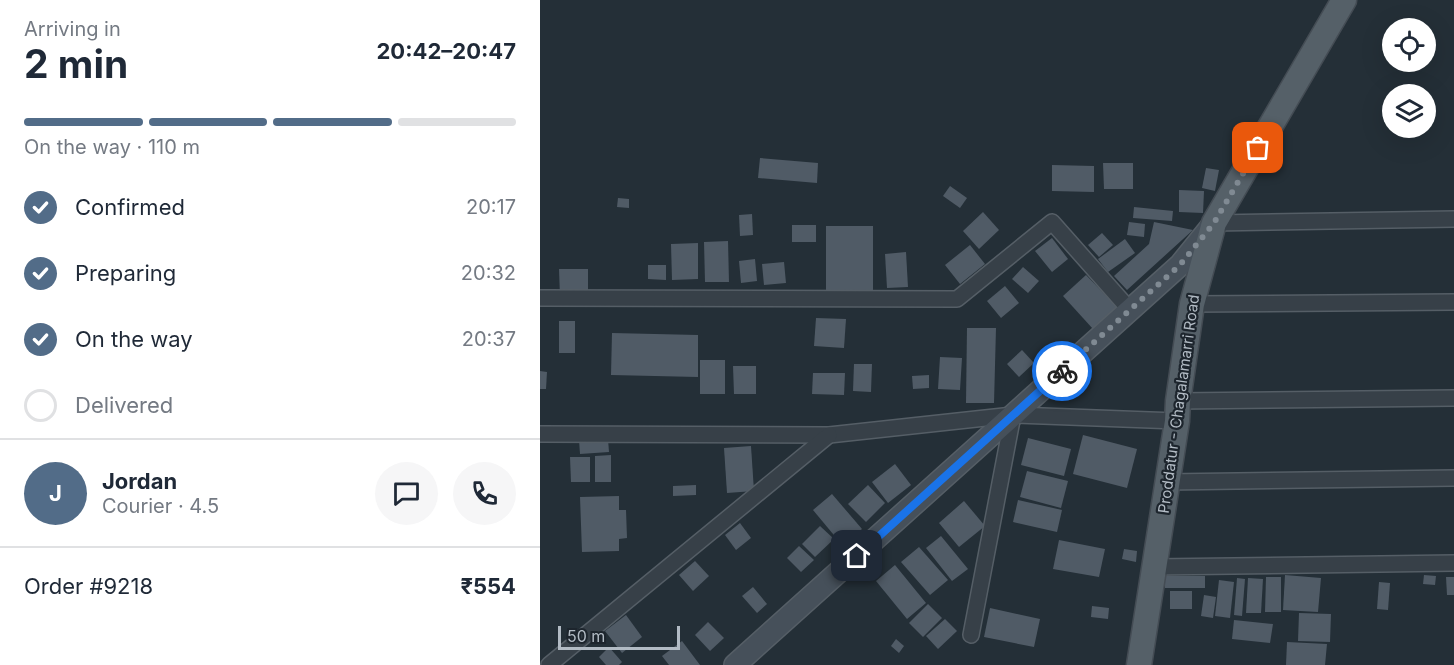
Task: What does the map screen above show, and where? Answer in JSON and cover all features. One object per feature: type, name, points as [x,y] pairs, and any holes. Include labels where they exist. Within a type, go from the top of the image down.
[{"type":"main road","name":"Proddatur - Chagalamarri Road","points":[[1139,665],[1192,304],[1214,223],[1344,0]]},
{"type":"main road","points":[[735,665],[1180,265],[1214,223]]},
{"type":"street","points":[[1214,223],[1454,219]]},
{"type":"street","points":[[540,298],[957,299],[1052,222],[1130,310]]},
{"type":"street","points":[[1192,304],[1454,302]]},
{"type":"street","points":[[540,434],[829,435],[1013,416],[1454,398]]},
{"type":"street","points":[[971,635],[1013,416]]},
{"type":"street","points":[[549,665],[829,435]]},
{"type":"street","points":[[1167,482],[1454,478]]},
{"type":"street","points":[[1155,567],[1454,563]]},
{"type":"building","points":[[760,158],[818,163],[817,183],[758,178]]},
{"type":"building","points":[[1103,163],[1133,163],[1133,189],[1104,189]]},
{"type":"building","points":[[1052,165],[1094,166],[1094,192],[1052,191]]},
{"type":"building","points":[[1206,168],[1219,170],[1215,191],[1202,188]]},
{"type":"building","points":[[950,186],[967,198],[960,208],[943,196]]},
{"type":"building","points":[[1179,190],[1204,191],[1203,213],[1179,212]]},
{"type":"building","points":[[618,198],[629,199],[629,208],[617,207]]},
{"type":"building","points":[[1134,207],[1173,211],[1172,221],[1133,218]]},
{"type":"building","points":[[983,212],[999,230],[979,249],[963,231]]},
{"type":"building","points":[[752,214],[753,235],[740,236],[739,215]]},
{"type":"building","points":[[1129,222],[1145,224],[1144,237],[1127,235]]},
{"type":"building","points":[[1154,222],[1193,230],[1127,290],[1114,276],[1149,244]]},
{"type":"building","points":[[792,225],[816,225],[816,242],[792,242]]},
{"type":"building","points":[[826,226],[873,226],[873,294],[826,293]]},
{"type":"building","points":[[1102,233],[1113,245],[1099,257],[1088,245]]},
{"type":"building","points":[[1052,238],[1068,259],[1052,272],[1035,251]]},
{"type":"building","points":[[1125,239],[1135,253],[1108,272],[1098,259]]},
{"type":"building","points":[[728,241],[729,282],[705,282],[704,242]]},
{"type":"building","points":[[698,243],[698,279],[672,280],[671,244]]},
{"type":"building","points":[[970,245],[985,264],[960,284],[945,265]]},
{"type":"building","points":[[906,252],[908,287],[887,288],[885,254]]},
{"type":"building","points":[[755,259],[757,281],[741,283],[739,261]]},
{"type":"building","points":[[784,262],[786,283],[764,285],[762,264]]},
{"type":"building","points":[[648,265],[666,265],[666,280],[648,279]]},
{"type":"building","points":[[1023,267],[1039,281],[1028,293],[1012,279]]},
{"type":"building","points":[[559,269],[588,269],[588,297],[560,297]]},
{"type":"building","points":[[1086,275],[1117,307],[1093,329],[1063,296]]},
{"type":"building","points":[[1005,286],[1019,303],[1001,318],[987,301]]},
{"type":"building","points":[[816,318],[846,319],[844,348],[814,346]]},
{"type":"building","points":[[559,321],[575,321],[575,353],[559,353]]},
{"type":"building","points":[[967,328],[996,328],[994,403],[966,403]]},
{"type":"building","points":[[612,333],[698,335],[698,377],[611,375]]},
{"type":"building","points":[[1022,350],[1034,363],[1019,377],[1007,364]]},
{"type":"building","points":[[940,357],[962,358],[960,390],[938,389]]},
{"type":"building","points":[[700,360],[725,360],[725,394],[700,394]]},
{"type":"building","points":[[854,364],[872,364],[871,392],[853,391]]},
{"type":"building","points":[[733,366],[756,366],[756,394],[734,394]]},
{"type":"building","points":[[540,371],[547,372],[546,389],[540,389]]},
{"type":"building","points":[[813,373],[845,373],[844,395],[812,394]]},
{"type":"building","points":[[929,375],[929,388],[913,389],[912,376]]},
{"type":"building","points":[[1083,435],[1137,449],[1127,488],[1073,474]]},
{"type":"building","points":[[1028,438],[1071,449],[1064,476],[1021,465]]},
{"type":"building","points":[[608,439],[609,452],[580,454],[579,440]]},
{"type":"building","points":[[751,446],[754,491],[727,493],[724,448]]},
{"type":"building","points":[[611,455],[611,482],[595,482],[595,456]]},
{"type":"building","points":[[570,457],[590,457],[590,482],[571,482]]},
{"type":"building","points":[[895,464],[911,485],[888,503],[872,482]]},
{"type":"building","points":[[1027,471],[1068,481],[1061,508],[1020,497]]},
{"type":"building","points":[[696,485],[696,495],[673,496],[673,486]]},
{"type":"building","points":[[868,485],[885,503],[866,522],[848,504]]},
{"type":"building","points":[[832,494],[862,529],[843,546],[813,510]]},
{"type":"building","points":[[619,496],[619,510],[626,510],[627,538],[619,539],[619,551],[582,552],[580,497]]},
{"type":"building","points":[[1018,500],[1062,510],[1057,532],[1013,522]]},
{"type":"building","points":[[964,501],[985,526],[959,547],[939,523]]},
{"type":"building","points":[[740,523],[751,538],[736,550],[725,535]]},
{"type":"building","points":[[820,526],[834,539],[815,557],[802,544]]},
{"type":"building","points":[[941,536],[968,569],[952,581],[926,548]]},
{"type":"building","points":[[1059,540],[1105,549],[1099,577],[1053,569]]},
{"type":"building","points":[[799,546],[814,560],[801,572],[787,558]]},
{"type":"building","points":[[919,547],[948,580],[930,595],[901,562]]},
{"type":"building","points":[[1124,549],[1137,551],[1136,562],[1122,559]]},
{"type":"building","points":[[695,561],[709,576],[693,591],[679,575]]},
{"type":"building","points":[[895,565],[926,603],[907,619],[876,581]]},
{"type":"building","points":[[1285,575],[1321,578],[1318,612],[1283,610]]},
{"type":"building","points":[[1424,575],[1436,576],[1435,585],[1423,584]]},
{"type":"building","points":[[1165,576],[1205,576],[1205,588],[1165,588]]},
{"type":"building","points":[[1266,577],[1281,577],[1281,612],[1265,612]]},
{"type":"building","points":[[1446,577],[1454,577],[1454,595],[1447,595]]},
{"type":"building","points":[[1237,578],[1245,579],[1242,616],[1234,615]]},
{"type":"building","points":[[1248,578],[1263,579],[1261,613],[1246,613]]},
{"type":"building","points":[[1219,580],[1234,582],[1230,618],[1215,616]]},
{"type":"building","points":[[1379,582],[1390,583],[1388,610],[1377,609]]},
{"type":"building","points":[[753,587],[767,604],[757,613],[742,596]]},
{"type":"building","points":[[1170,591],[1192,591],[1192,609],[1170,609]]},
{"type":"building","points":[[1204,595],[1216,597],[1213,618],[1201,616]]},
{"type":"building","points":[[928,604],[942,618],[923,637],[909,623]]},
{"type":"building","points":[[1092,606],[1109,608],[1108,619],[1091,617]]},
{"type":"building","points":[[990,608],[1040,619],[1034,647],[984,637]]},
{"type":"building","points":[[1299,613],[1331,614],[1330,642],[1298,641]]},
{"type":"building","points":[[626,615],[642,637],[622,653],[605,631]]},
{"type":"building","points":[[945,619],[957,631],[938,649],[926,636]]},
{"type":"building","points":[[1234,620],[1273,624],[1270,643],[1232,639]]},
{"type":"building","points":[[708,622],[724,638],[710,651],[695,635]]},
{"type":"building","points":[[896,639],[904,646],[899,653],[891,646]]},
{"type":"building","points":[[682,641],[700,665],[669,665],[662,656]]},
{"type":"building","points":[[1287,642],[1327,644],[1325,665],[1286,665]]},
{"type":"building","points":[[609,647],[622,662],[619,665],[606,665],[599,657]]},
{"type":"way so far","points":[[1062,371],[1180,265],[1214,223],[1258,148]]},
{"type":"route","points":[[857,556],[1062,371]]}]
